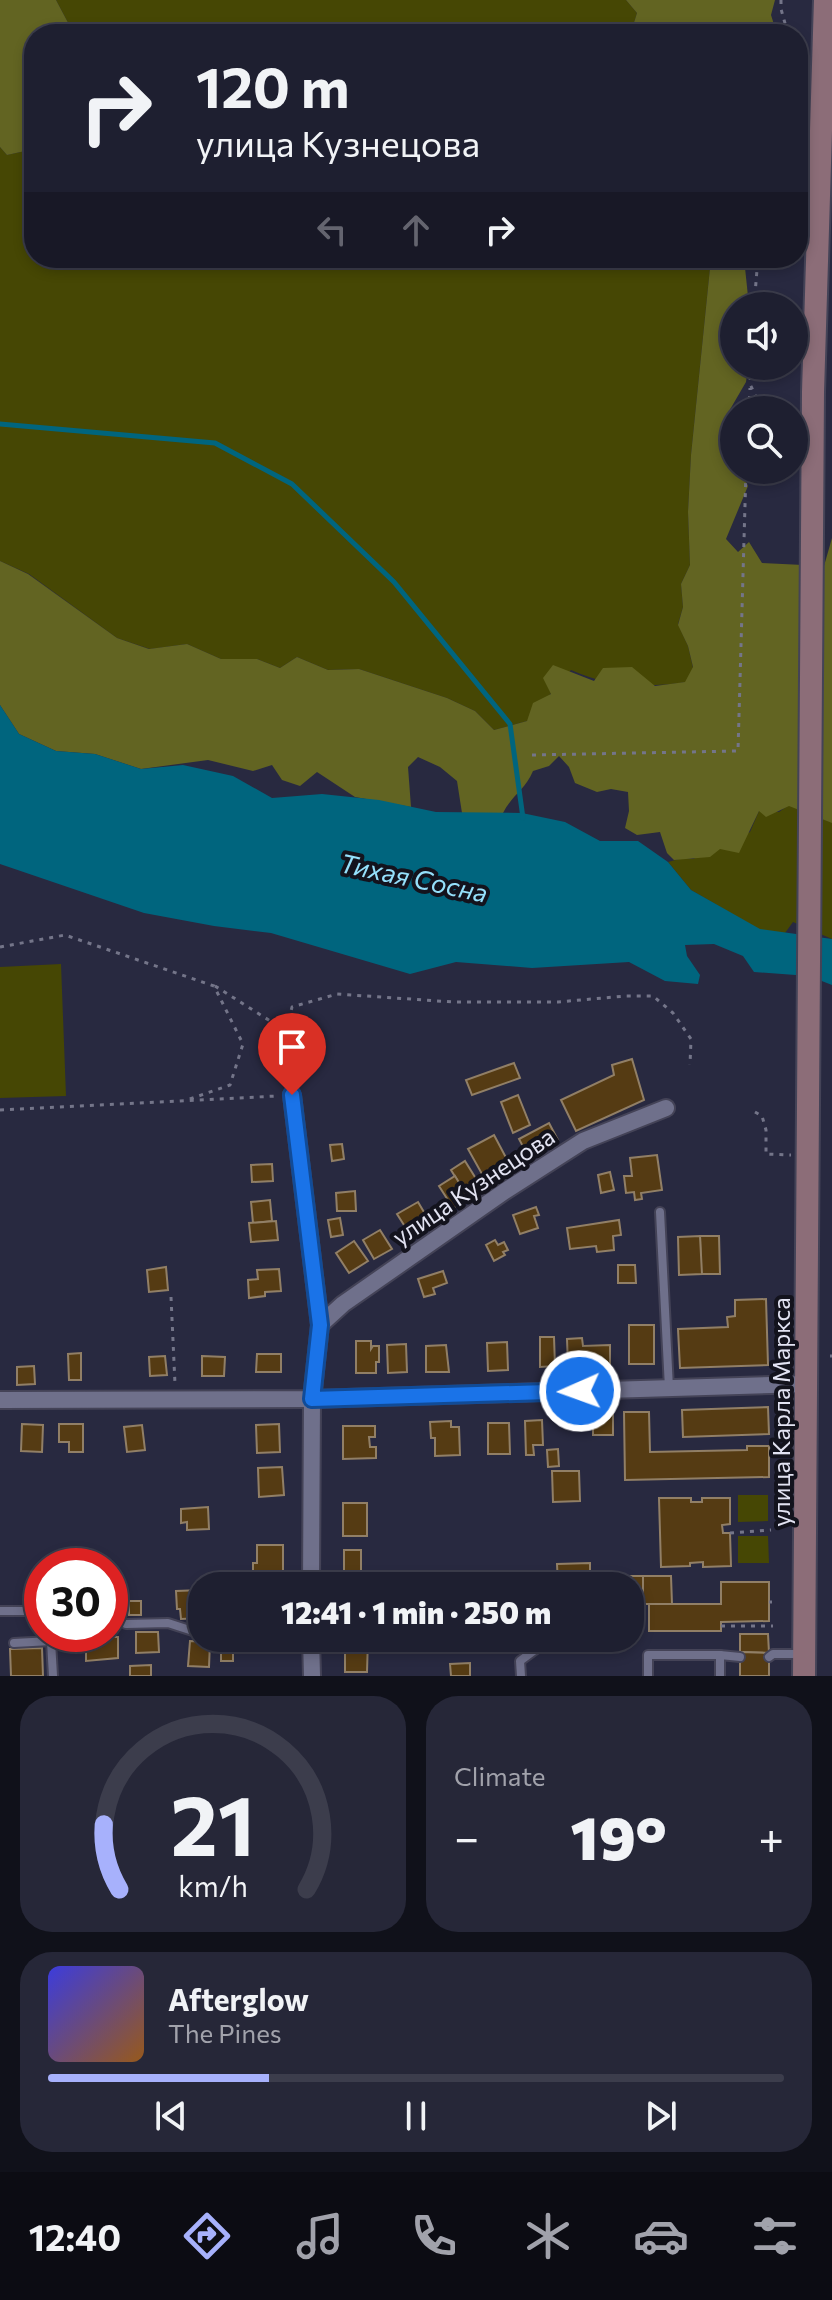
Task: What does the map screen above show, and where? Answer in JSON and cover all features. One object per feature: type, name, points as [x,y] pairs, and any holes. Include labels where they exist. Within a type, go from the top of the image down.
[{"type":"main road","name":"улица Карла Маркса","points":[[804,1665],[807,1384],[800,1151],[815,293],[825,0]]},
{"type":"street","points":[[292,1095],[320,1325],[312,1399],[311,1572]]},
{"type":"street","name":"улица Кузнецова","points":[[320,1325],[343,1304],[505,1191],[583,1141],[666,1108]]},
{"type":"street","points":[[0,1400],[312,1399],[807,1384]]},
{"type":"street","points":[[311,1652],[312,1676]]},
{"type":"lane","points":[[660,1212],[669,1388]]},
{"type":"lane","points":[[0,1611],[24,1611]]},
{"type":"lane","points":[[128,1624],[168,1623],[188,1629]]},
{"type":"lane","points":[[14,1643],[51,1641],[53,1676]]},
{"type":"lane","points":[[521,1676],[520,1661],[532,1652]]},
{"type":"lane","points":[[769,1657],[773,1654],[804,1665]]},
{"type":"lane","points":[[648,1676],[648,1655],[740,1657]]},
{"type":"lane","points":[[720,1655],[720,1676]]},
{"type":"path","points":[[781,0],[785,24]]},
{"type":"path","points":[[755,292],[757,268]]},
{"type":"path","points":[[750,380],[750,396]]},
{"type":"path","points":[[750,384],[756,396]]},
{"type":"path","points":[[532,755],[738,751],[746,484]]},
{"type":"path","points":[[0,947],[65,935],[214,986],[286,1031]]},
{"type":"path","points":[[184,1101],[230,1085],[243,1044],[214,986]]},
{"type":"path","points":[[0,1110],[292,1095],[286,1031],[292,1007],[337,994],[453,1002],[558,1002],[653,996],[673,1013],[691,1039],[690,1065]]},
{"type":"path","points":[[755,1112],[762,1116],[766,1130],[766,1154],[800,1151]]},
{"type":"path","points":[[171,1297],[176,1400]]},
{"type":"path","points":[[730,1533],[771,1530]]},
{"type":"path","points":[[721,1626],[773,1626]]},
{"type":"shaded area","points":[[0,0],[56,0],[69,24],[24,24],[24,151],[7,155],[0,147]]},
{"type":"shaded area","points":[[56,0],[626,0],[637,13],[634,24],[69,24]]},
{"type":"shaded area","points":[[626,0],[775,0],[771,15],[774,24],[634,24],[637,13]]},
{"type":"shaded area","points":[[0,147],[7,155],[24,151],[24,268],[710,268],[691,455],[688,512],[690,565],[681,584],[683,607],[678,624],[693,668],[686,682],[627,685],[599,680],[571,670],[527,721],[494,730],[475,711],[447,698],[359,669],[328,670],[297,657],[280,668],[257,659],[221,659],[187,644],[150,649],[117,638],[29,574],[0,561]]},
{"type":"shaded area","points":[[710,268],[745,268],[748,292],[720,292],[720,380],[746,380],[738,396],[720,396],[720,484],[748,486],[726,539],[738,552],[749,542],[762,563],[824,566],[832,538],[832,823],[789,806],[766,817],[759,811],[739,853],[720,849],[710,857],[674,860],[667,853],[660,832],[637,835],[625,828],[629,811],[628,792],[611,789],[597,792],[575,783],[569,767],[559,756],[549,766],[533,771],[503,813],[462,813],[457,781],[440,767],[418,757],[408,767],[411,807],[355,797],[317,772],[300,786],[282,780],[272,765],[253,771],[208,760],[141,769],[95,754],[56,751],[19,734],[0,705],[0,561],[28,574],[117,638],[149,649],[187,644],[221,659],[257,659],[280,668],[297,657],[328,670],[359,669],[447,698],[475,711],[494,730],[527,721],[533,703],[551,694],[543,678],[553,665],[594,681],[603,668],[632,667],[655,686],[685,682],[693,667],[678,625],[683,607],[681,584],[690,565],[688,512]]},
{"type":"shaded area","points":[[832,558],[832,939],[793,922],[785,933],[760,930],[691,890],[668,862],[693,859],[750,832],[759,811],[779,812],[789,805],[830,822]]},
{"type":"shaded area","points":[[61,964],[66,1096],[0,1098],[0,967]]},
{"type":"shaded area","points":[[738,1495],[768,1495],[768,1521],[738,1522]]},
{"type":"shaded area","points":[[738,1536],[768,1536],[769,1563],[738,1563]]},
{"type":"water","name":"Тихая Сосна","points":[[0,705],[19,734],[56,751],[95,754],[141,769],[183,765],[233,776],[272,798],[322,794],[379,800],[436,812],[522,813],[565,822],[600,841],[638,841],[668,862],[691,890],[760,929],[832,939],[832,985],[809,976],[754,972],[743,956],[714,944],[685,945],[687,956],[700,975],[698,984],[665,981],[629,962],[532,968],[456,962],[410,974],[271,933],[144,913],[0,864]]},
{"type":"building","points":[[632,1059],[644,1100],[576,1131],[561,1100],[614,1075],[612,1065]]},
{"type":"building","points":[[514,1063],[520,1078],[472,1095],[466,1080]]},
{"type":"building","points":[[518,1095],[530,1125],[513,1133],[501,1102]]},
{"type":"building","points":[[549,1123],[558,1140],[528,1156],[519,1139]]},
{"type":"building","points":[[494,1135],[512,1169],[487,1183],[468,1149]]},
{"type":"building","points":[[342,1144],[344,1159],[332,1161],[330,1145]]},
{"type":"building","points":[[657,1155],[662,1190],[641,1193],[642,1199],[635,1200],[634,1192],[626,1193],[624,1176],[632,1176],[630,1158]]},
{"type":"building","points":[[465,1161],[483,1190],[469,1199],[451,1170]]},
{"type":"building","points":[[272,1164],[273,1181],[252,1182],[251,1165]]},
{"type":"building","points":[[610,1172],[614,1190],[601,1193],[598,1175]]},
{"type":"building","points":[[455,1176],[469,1199],[453,1208],[439,1186]]},
{"type":"building","points":[[355,1191],[356,1211],[337,1211],[336,1193]]},
{"type":"building","points":[[270,1200],[272,1221],[253,1223],[251,1202]]},
{"type":"building","points":[[418,1202],[431,1224],[411,1236],[397,1214]]},
{"type":"building","points":[[536,1207],[539,1215],[534,1216],[538,1228],[520,1234],[513,1215]]},
{"type":"building","points":[[340,1218],[343,1235],[331,1237],[328,1220]]},
{"type":"building","points":[[619,1220],[621,1235],[613,1236],[614,1250],[597,1252],[596,1246],[570,1249],[567,1228]]},
{"type":"building","points":[[276,1221],[278,1240],[251,1242],[249,1223]]},
{"type":"building","points":[[380,1230],[392,1249],[374,1259],[363,1240]]},
{"type":"building","points":[[700,1236],[719,1236],[720,1274],[701,1274]]},
{"type":"building","points":[[700,1236],[702,1274],[679,1275],[678,1237]]},
{"type":"building","points":[[495,1240],[498,1245],[504,1242],[508,1250],[494,1261],[486,1245]]},
{"type":"building","points":[[354,1241],[368,1261],[349,1273],[336,1253]]},
{"type":"building","points":[[618,1265],[635,1265],[636,1283],[618,1283]]},
{"type":"building","points":[[166,1267],[168,1290],[149,1292],[147,1270]]},
{"type":"building","points":[[279,1269],[281,1291],[265,1292],[265,1296],[249,1298],[248,1280],[258,1279],[257,1270]]},
{"type":"building","points":[[443,1271],[447,1283],[433,1288],[435,1294],[424,1297],[418,1279]]},
{"type":"building","points":[[766,1299],[768,1365],[680,1368],[678,1329],[728,1327],[727,1317],[735,1316],[735,1300]]},
{"type":"building","points":[[629,1325],[654,1325],[654,1364],[629,1364]]},
{"type":"building","points":[[540,1337],[554,1337],[555,1366],[540,1367]]},
{"type":"building","points":[[582,1338],[583,1346],[610,1345],[610,1364],[568,1366],[567,1339]]},
{"type":"building","points":[[356,1341],[371,1341],[371,1349],[379,1346],[376,1373],[356,1373]]},
{"type":"building","points":[[507,1342],[508,1370],[488,1371],[487,1343]]},
{"type":"building","points":[[406,1344],[407,1372],[388,1373],[387,1345]]},
{"type":"building","points":[[446,1345],[449,1372],[426,1372],[426,1346]]},
{"type":"building","points":[[81,1353],[81,1380],[69,1380],[68,1354]]},
{"type":"building","points":[[257,1354],[281,1354],[281,1372],[256,1372]]},
{"type":"building","points":[[165,1356],[167,1375],[150,1376],[149,1357]]},
{"type":"building","points":[[202,1356],[225,1357],[224,1376],[202,1376]]},
{"type":"building","points":[[34,1366],[35,1384],[17,1385],[17,1367]]},
{"type":"building","points":[[768,1407],[769,1434],[683,1437],[682,1410]]},
{"type":"building","points":[[593,1412],[613,1412],[613,1435],[593,1435]]},
{"type":"building","points":[[624,1412],[649,1412],[650,1452],[747,1450],[747,1446],[769,1446],[769,1477],[625,1480]]},
{"type":"building","points":[[542,1420],[543,1445],[533,1445],[534,1455],[526,1455],[525,1421]]},
{"type":"building","points":[[451,1421],[451,1427],[459,1427],[460,1455],[435,1456],[435,1438],[431,1438],[430,1422]]},
{"type":"building","points":[[488,1423],[509,1423],[510,1454],[488,1454]]},
{"type":"building","points":[[22,1424],[43,1425],[42,1452],[21,1451]]},
{"type":"building","points":[[59,1424],[83,1424],[83,1452],[69,1452],[69,1442],[59,1442]]},
{"type":"building","points":[[279,1424],[280,1452],[257,1453],[256,1425]]},
{"type":"building","points":[[142,1425],[145,1450],[127,1452],[124,1427]]},
{"type":"building","points":[[343,1426],[375,1426],[375,1437],[369,1437],[370,1447],[376,1447],[376,1458],[343,1459]]},
{"type":"building","points":[[558,1449],[559,1466],[548,1467],[547,1450]]},
{"type":"building","points":[[282,1467],[284,1495],[259,1497],[258,1468]]},
{"type":"building","points":[[552,1471],[579,1471],[580,1501],[553,1502]]},
{"type":"building","points":[[659,1498],[691,1498],[691,1502],[702,1502],[702,1498],[730,1498],[730,1524],[722,1525],[723,1533],[730,1533],[731,1566],[703,1567],[703,1562],[690,1563],[690,1566],[661,1567]]},
{"type":"building","points":[[343,1503],[367,1503],[367,1536],[343,1536]]},
{"type":"building","points":[[208,1507],[209,1529],[187,1530],[187,1522],[181,1523],[181,1509]]},
{"type":"building","points":[[257,1545],[283,1545],[283,1572],[253,1572],[253,1563],[257,1563]]},
{"type":"building","points":[[344,1550],[361,1550],[361,1572],[344,1572]]},
{"type":"building","points":[[590,1563],[590,1572],[557,1572],[557,1564]]},
{"type":"building","points":[[644,1576],[671,1576],[672,1604],[644,1604]]},
{"type":"building","points":[[721,1582],[769,1582],[769,1621],[721,1622],[721,1631],[649,1631],[649,1604],[721,1604]]},
{"type":"building","points":[[176,1591],[188,1591],[188,1619],[181,1619]]},
{"type":"building","points":[[129,1601],[141,1601],[141,1615],[129,1615]]},
{"type":"building","points":[[136,1632],[158,1632],[159,1652],[136,1653]]},
{"type":"building","points":[[740,1634],[768,1634],[769,1653],[740,1652]]},
{"type":"building","points":[[10,1649],[42,1652],[43,1676],[11,1676]]},
{"type":"building","points":[[86,1652],[118,1652],[118,1658],[86,1661]]},
{"type":"building","points":[[189,1652],[210,1652],[209,1667],[188,1666]]},
{"type":"building","points":[[221,1652],[233,1652],[233,1661],[221,1661]]},
{"type":"building","points":[[345,1652],[368,1652],[367,1672],[345,1672]]},
{"type":"building","points":[[740,1652],[769,1653],[769,1676],[740,1676]]},
{"type":"building","points":[[470,1663],[470,1676],[451,1676],[450,1664]]},
{"type":"building","points":[[151,1665],[151,1676],[130,1676],[130,1666]]},
{"type":"waterway","points":[[0,424],[215,443],[292,484],[394,582],[510,724],[523,818]]},
{"type":"route","points":[[292,1095],[320,1325],[312,1399],[580,1391]]}]
